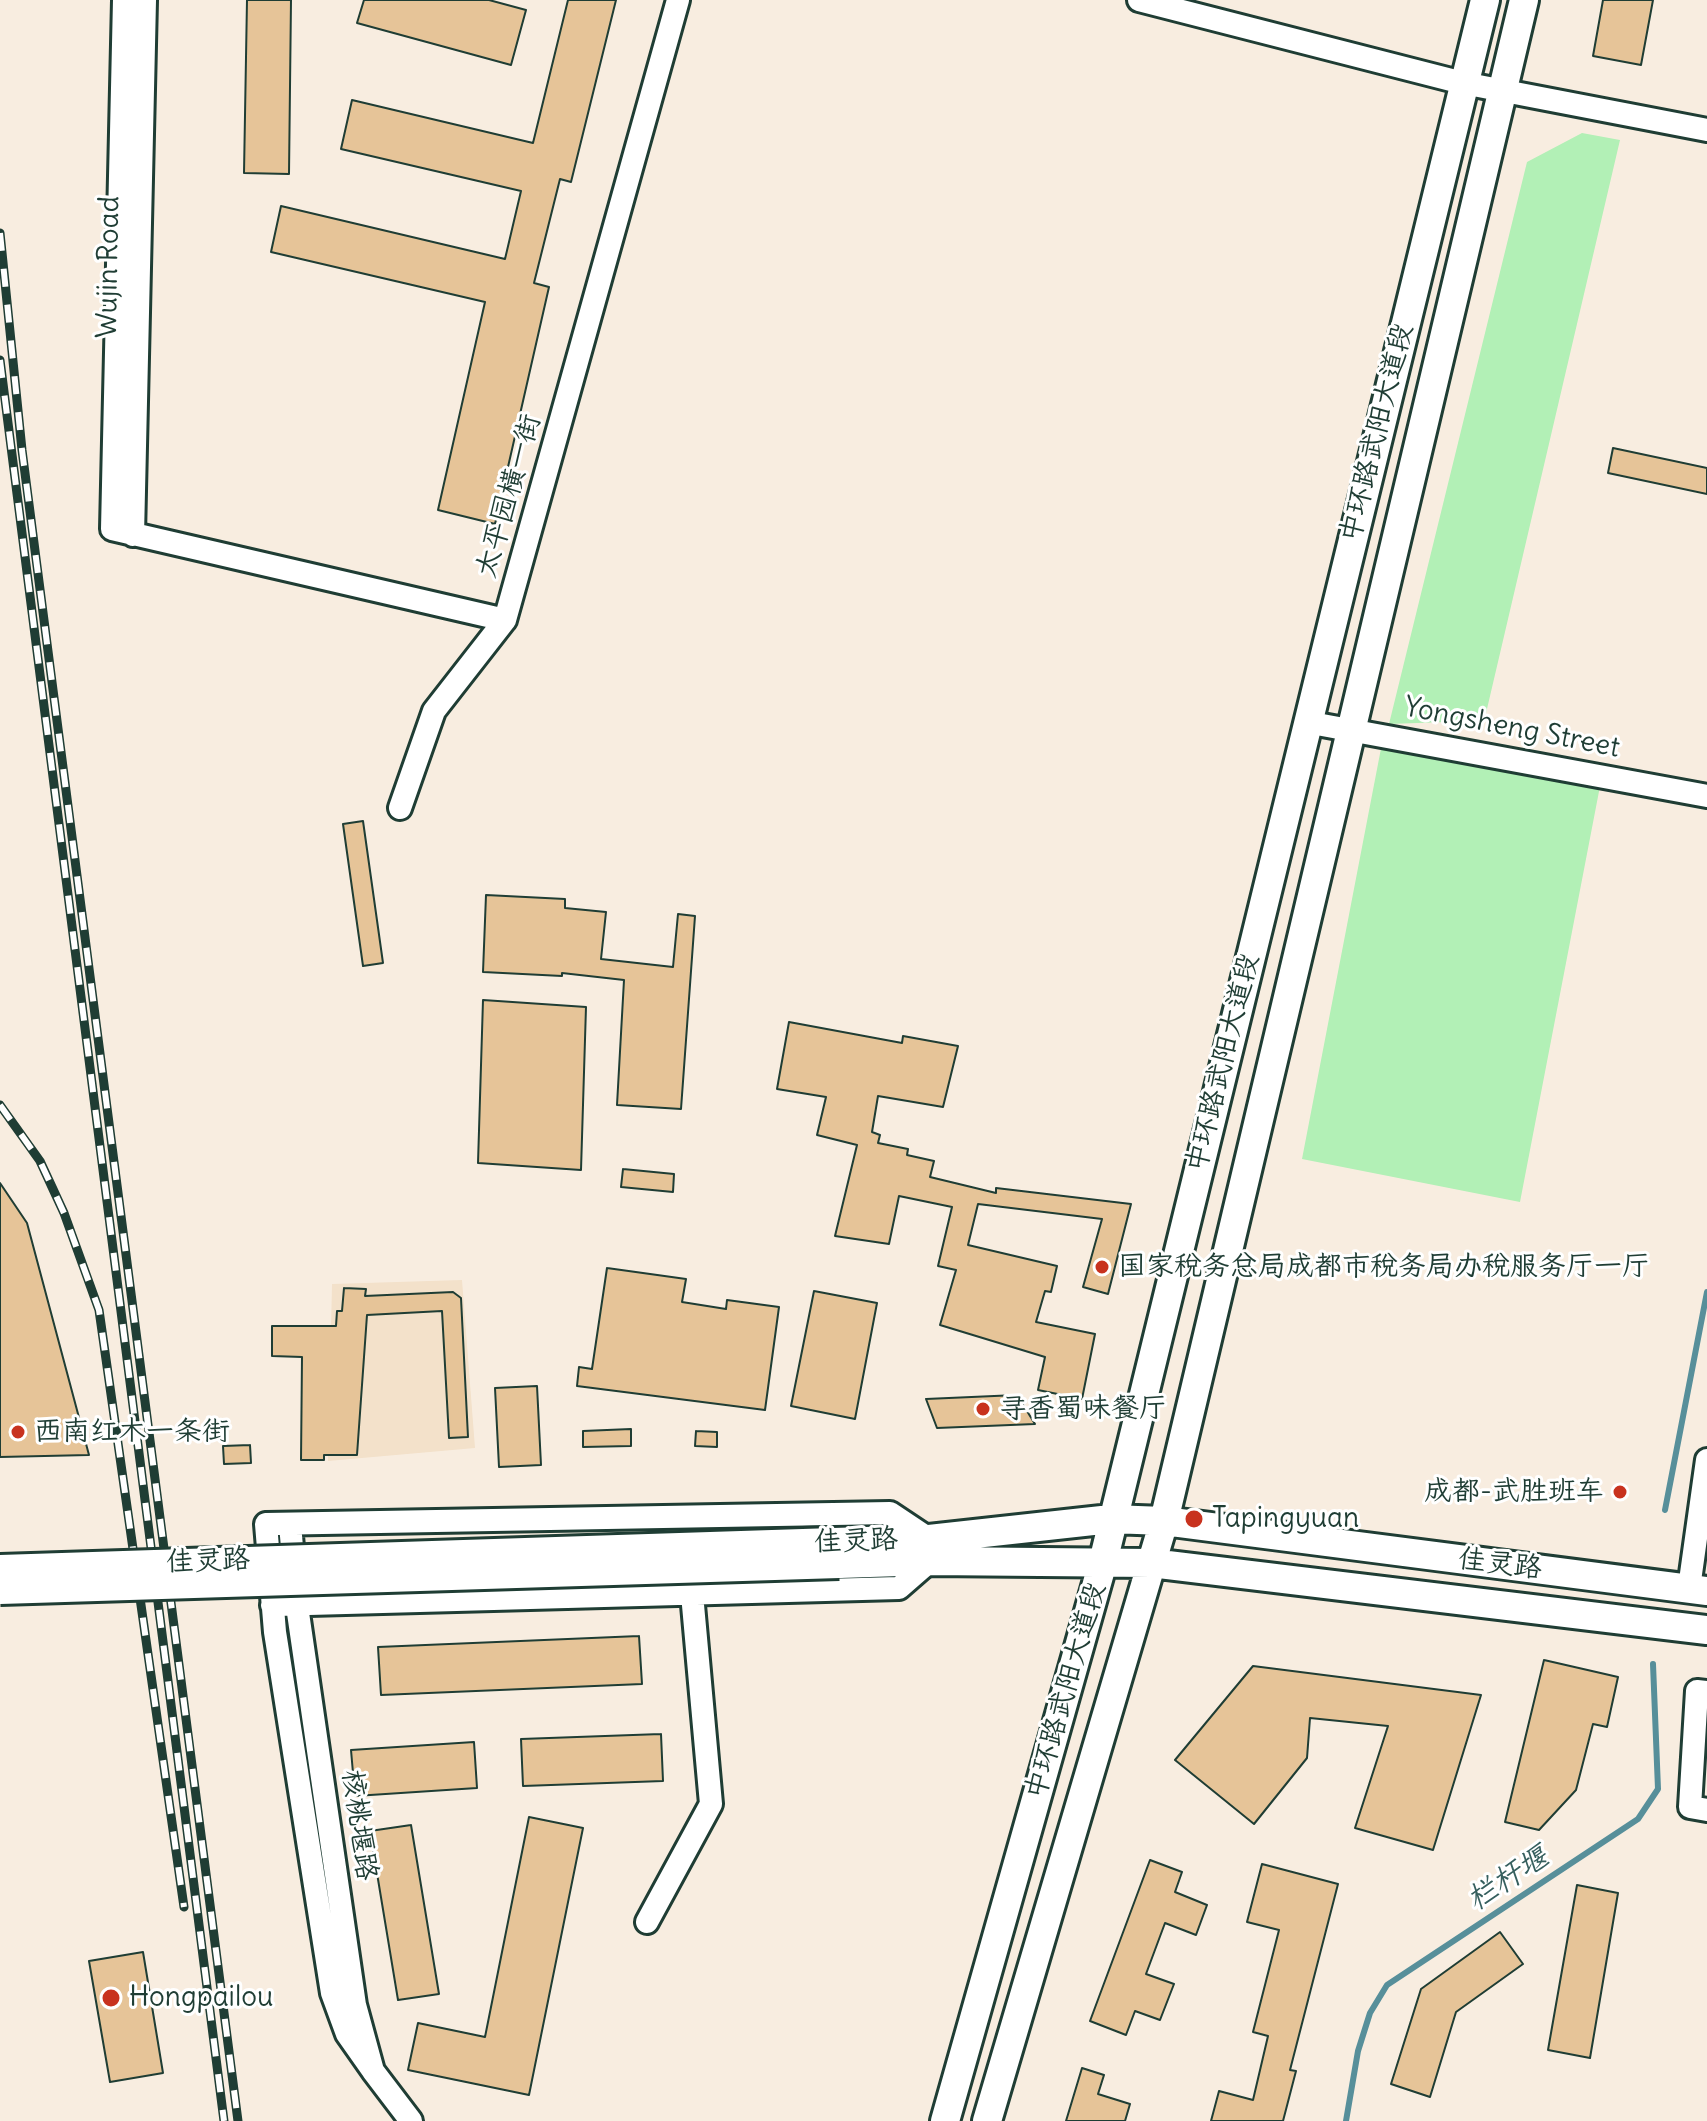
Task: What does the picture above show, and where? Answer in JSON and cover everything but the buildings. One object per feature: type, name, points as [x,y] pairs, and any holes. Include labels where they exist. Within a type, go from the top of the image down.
[{"type":"main road","name":"中环路武阳大道段","points":[[945,2121],[1103,1562],[1111,1519],[1485,0]]},
{"type":"main road","name":"中环路武阳大道段","points":[[987,2121],[1164,1521],[1500,88],[1524,0]]},
{"type":"main road","name":"佳灵路","points":[[929,1550],[1111,1519],[1164,1521],[1698,1590]]},
{"type":"main road","name":"佳灵路","points":[[0,1590],[929,1550],[1151,1563],[1707,1630]]},
{"type":"main road","name":"佳灵路","points":[[0,1569],[837,1553]]},
{"type":"street","name":"Wujin Road","points":[[122,532],[124,0]]},
{"type":"street","name":"Wujin Road","points":[[122,532],[145,0]]},
{"type":"street","name":"太平园横一街","points":[[122,532],[505,620],[678,0]]},
{"type":"street","points":[[1139,0],[1173,4],[1463,83],[1707,130]]},
{"type":"street","points":[[400,808],[434,711],[505,620]]},
{"type":"street","name":"Yongsheng Street","points":[[1306,722],[1350,727],[1707,796]]},
{"type":"street","points":[[1698,1590],[1707,1460]]},
{"type":"street","points":[[272,1605],[899,1588],[929,1550],[890,1513],[266,1524],[272,1605],[332,1993],[347,2034],[373,2071]]},
{"type":"street","name":"核桃堰路","points":[[290,1524],[297,1606],[355,2005],[373,2071],[411,2121]]},
{"type":"street","points":[[647,1922],[711,1804],[692,1594]]},
{"type":"street","points":[[1707,1692],[1697,1691],[1690,1807],[1707,1810]]},
{"type":"shaded area","points":[[462,1280],[475,1448],[328,1461],[332,1284]]},
{"type":"green space","points":[[1582,133],[1620,140],[1483,726],[1446,722],[1389,724],[1527,162]]},
{"type":"green space","points":[[1383,738],[1601,781],[1520,1202],[1302,1159]]},
{"type":"waterway","name":"栏杆堰","points":[[1665,1510],[1707,1292]]},
{"type":"waterway","name":"栏杆堰","points":[[1346,2121],[1358,2051],[1370,2013],[1387,1985],[1638,1819],[1658,1789],[1653,1664]]},
{"type":"railway","points":[[0,233],[22,450],[238,2121]]},
{"type":"railway","points":[[0,360],[224,2121]]},
{"type":"railway","points":[[0,1105],[40,1161],[64,1213],[99,1310],[184,1907]]},
{"type":"place","name":"国家税务总局成都市税务局办税服务厅一厅","points":[[1102,1267]]},
{"type":"place","name":"寻香蜀味餐厅","points":[[983,1409]]},
{"type":"place","name":"西南红木一条街","points":[[18,1432]]},
{"type":"place","name":"成都-武胜班车","points":[[1620,1492]]},
{"type":"place","name":"Tapingyuan","points":[[1194,1519]]},
{"type":"place","name":"Hongpailou","points":[[111,1998]]}]
